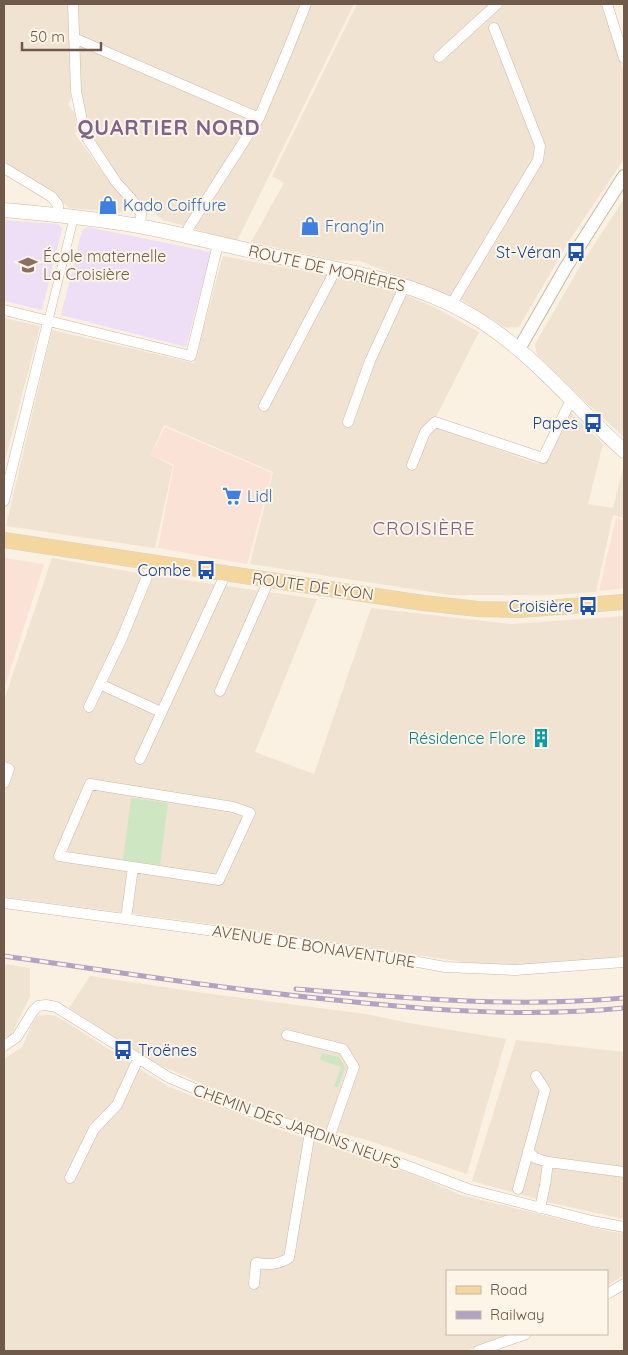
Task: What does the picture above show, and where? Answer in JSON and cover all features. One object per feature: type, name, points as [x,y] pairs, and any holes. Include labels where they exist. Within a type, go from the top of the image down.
[{"type":"main road","name":"ROUTE DE MORIÈRES","points":[[4,210],[140,226],[405,285],[451,304],[498,333],[519,349],[624,451]]},
{"type":"main road","name":"ROUTE DE LYON","points":[[4,540],[423,603],[478,609],[539,609],[624,602]]},
{"type":"street","points":[[73,4],[76,91],[85,135],[116,182],[134,202],[141,214],[140,226]]},
{"type":"street","points":[[186,237],[189,226],[259,118],[306,4]]},
{"type":"street","points":[[439,58],[497,4]]},
{"type":"street","points":[[607,4],[624,58]]},
{"type":"street","points":[[451,304],[538,160],[540,146],[494,28]]},
{"type":"street","points":[[74,38],[259,118]]},
{"type":"street","points":[[4,168],[52,197],[58,206],[58,215]]},
{"type":"street","points":[[519,349],[566,267],[624,176]]},
{"type":"street","points":[[4,501],[74,217]]},
{"type":"street","points":[[4,310],[191,356],[218,244]]},
{"type":"street","points":[[264,406],[336,269]]},
{"type":"street","points":[[348,422],[370,360],[405,285]]},
{"type":"street","points":[[412,464],[425,432],[436,422],[543,458],[572,400]]},
{"type":"street","points":[[89,707],[122,638],[153,562]]},
{"type":"street","points":[[140,759],[226,573]]},
{"type":"street","points":[[220,691],[269,580]]},
{"type":"street","points":[[104,686],[161,712]]},
{"type":"street","points":[[4,767],[9,769],[4,783]]},
{"type":"street","points":[[90,784],[233,807],[250,813],[219,880],[133,867],[60,856],[90,784]]},
{"type":"street","points":[[126,919],[133,867]]},
{"type":"street","name":"AVENUE DE BONAVENTURE","points":[[4,903],[239,934],[444,967],[515,970],[624,962]]},
{"type":"street","name":"CHEMIN DES JARDINS NEUFS","points":[[4,1046],[17,1037],[32,1011],[38,1006],[56,1007],[168,1077],[190,1088],[254,1113],[329,1138],[468,1189],[624,1227]]},
{"type":"street","points":[[287,1035],[343,1049],[354,1067],[329,1138]]},
{"type":"street","points":[[70,1178],[94,1129],[117,1105],[138,1060]]},
{"type":"street","points":[[518,1189],[545,1090],[536,1076]]},
{"type":"street","points":[[254,1284],[256,1263],[279,1264],[289,1258],[310,1132]]},
{"type":"street","points":[[528,1151],[535,1158],[548,1162],[624,1172]]},
{"type":"street","points":[[540,1208],[548,1162]]},
{"type":"street","points":[[608,1293],[624,1284]]},
{"type":"street","points":[[478,1351],[523,1335]]},
{"type":"shaded area","points":[[4,4],[68,4],[71,99],[68,104],[74,113],[78,130],[75,134],[128,204],[126,213],[69,208],[58,198],[4,165]]},
{"type":"shaded area","points":[[77,4],[354,4],[237,241],[163,220],[120,183],[91,141],[79,88]]},
{"type":"shaded area","points":[[357,4],[601,4],[624,72],[624,159],[569,241],[519,327],[506,328],[463,301],[360,261],[333,260],[251,242],[284,183],[272,176]]},
{"type":"shaded area","points":[[624,199],[624,437],[537,355],[535,344],[582,263]]},
{"type":"shaded area","name":"École maternelle La Croisière","points":[[4,220],[58,224],[62,229],[42,310],[4,301]]},
{"type":"shaded area","points":[[87,227],[211,252],[186,347],[61,315],[82,231]]},
{"type":"shaded area","points":[[223,256],[352,280],[397,291],[438,309],[479,332],[432,425],[538,464],[569,411],[603,444],[588,504],[613,508],[624,464],[624,518],[613,515],[596,592],[552,595],[450,595],[250,564],[273,472],[164,425],[151,455],[173,466],[155,548],[6,526],[52,330],[194,363]]},
{"type":"shaded area","points":[[4,318],[40,326],[4,464]]},
{"type":"shaded area","points":[[165,427],[272,473],[247,564],[158,548],[174,465],[151,455]]},
{"type":"shaded area","points":[[616,518],[624,520],[624,588],[599,591]]},
{"type":"shaded area","points":[[4,558],[44,564],[4,690]]},
{"type":"shaded area","points":[[52,558],[144,574],[317,599],[255,752],[314,774],[371,608],[511,624],[624,616],[624,956],[588,962],[507,968],[242,928],[4,897],[4,700]]},
{"type":"shaded area","points":[[4,964],[30,968],[30,997],[11,1035],[4,1038]]},
{"type":"shaded area","points":[[90,976],[366,1014],[506,1039],[467,1174],[370,1141],[272,1115],[153,1062],[69,1008]]},
{"type":"shaded area","points":[[37,1016],[56,1016],[167,1086],[272,1127],[417,1176],[461,1195],[612,1232],[624,1233],[624,1275],[608,1285],[608,1270],[446,1270],[446,1335],[506,1335],[466,1351],[4,1351],[4,1059],[22,1047]]},
{"type":"shaded area","points":[[516,1040],[624,1052],[624,1219],[551,1203],[472,1181]]},
{"type":"green space","points":[[131,798],[168,803],[160,865],[123,860]]},
{"type":"green space","points":[[322,1053],[339,1057],[345,1068],[338,1088],[334,1086],[341,1067],[320,1060]]},
{"type":"railway","points":[[4,956],[260,992],[415,1008],[484,1012],[554,1012],[624,1008]]},
{"type":"railway","points":[[296,989],[460,1001],[542,1002],[624,998]]},
{"type":"place","name":"Kado Coiffure","points":[[108,205]]},
{"type":"place","name":"Frang'in","points":[[310,226]]},
{"type":"place","name":"St-Véran","points":[[576,252]]},
{"type":"place","name":"École maternelle La Croisière","points":[[28,265]]},
{"type":"place","name":"Papes","points":[[593,423]]},
{"type":"place","name":"Lidl","points":[[232,496]]},
{"type":"place","name":"Combe","points":[[206,570]]},
{"type":"place","name":"Croisière","points":[[588,606]]},
{"type":"place","name":"Résidence Flore","points":[[541,738]]},
{"type":"place","name":"Troënes","points":[[123,1050]]},
{"type":"district","name":"QUARTIER NORD","points":[[169,128]]},
{"type":"district","name":"CROISIÈRE","points":[[424,528]]}]
